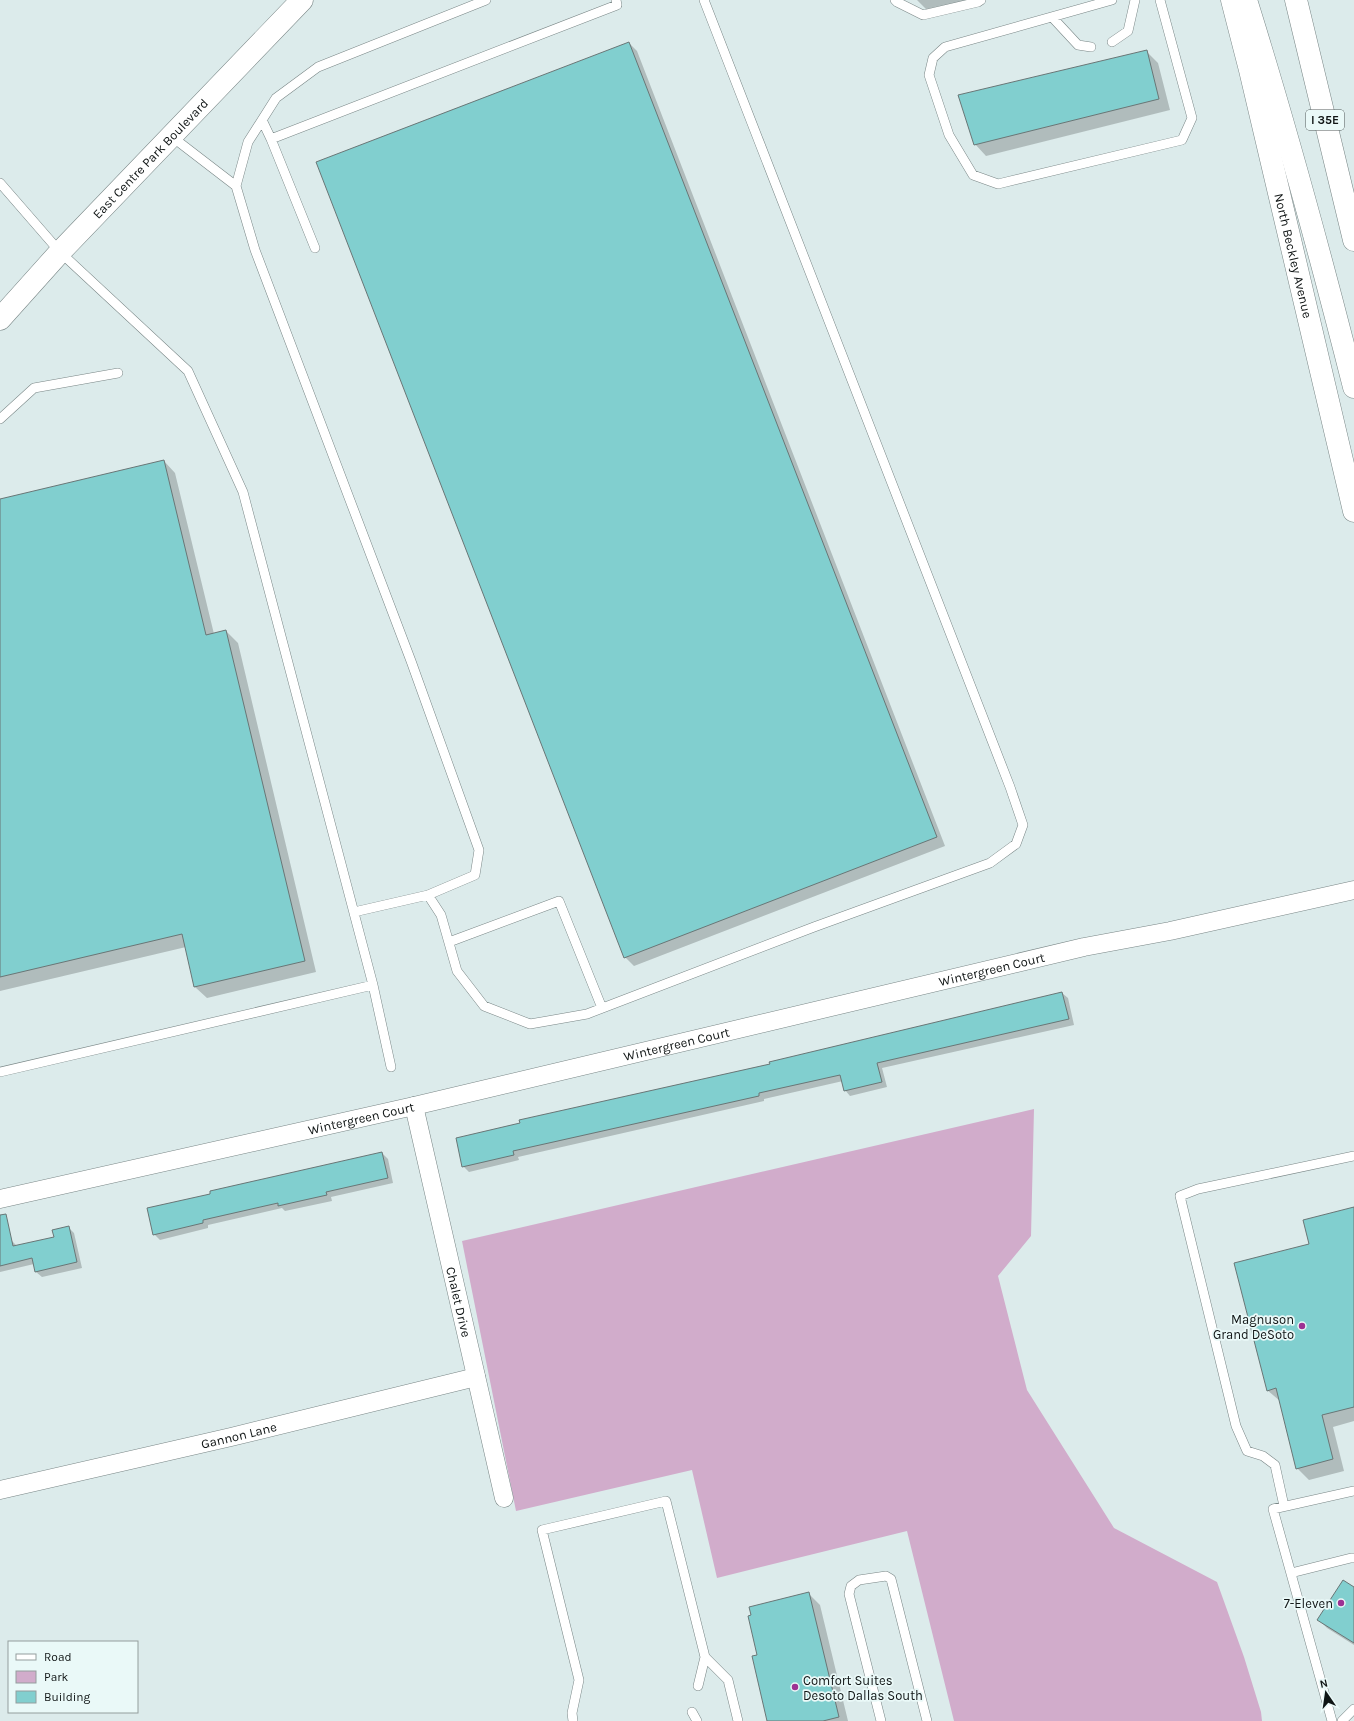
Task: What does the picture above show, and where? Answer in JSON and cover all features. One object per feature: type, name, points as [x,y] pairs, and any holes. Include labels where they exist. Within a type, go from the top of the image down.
[{"type":"main road","name":"East Centre Park Boulevard","points":[[0,319],[60,252],[302,0]]},
{"type":"main road","name":"North Beckley Avenue","points":[[1232,0],[1252,78],[1354,511]]},
{"type":"main road","points":[[1246,0],[1309,215],[1354,387]]},
{"type":"main road","name":"I 35E","points":[[1296,0],[1354,240]]},
{"type":"street","name":"Wintergreen Court","points":[[0,1199],[414,1106],[1084,947],[1170,931],[1354,890]]},
{"type":"street","name":"Chalet Drive","points":[[414,1106],[504,1498]]},
{"type":"street","name":"Gannon Lane","points":[[0,1490],[231,1437],[476,1377]]},
{"type":"lane","points":[[354,912],[428,895],[475,875],[479,850],[411,661],[255,250],[236,186],[248,142],[276,98],[318,67],[486,0]]},
{"type":"lane","points":[[271,139],[617,5],[616,0]]},
{"type":"lane","points":[[428,895],[441,915],[457,971],[484,1006],[530,1024],[586,1014],[814,927],[990,863],[1016,844],[1022,825],[1010,787],[704,0]]},
{"type":"lane","points":[[895,0],[923,15],[981,0]]},
{"type":"lane","points":[[1112,0],[945,47],[934,58],[929,75],[948,135],[973,176],[998,184],[1182,140],[1192,118],[1160,0]]},
{"type":"lane","points":[[1112,42],[1128,31],[1135,0]]},
{"type":"lane","points":[[1052,17],[1078,45],[1091,47]]},
{"type":"lane","points":[[262,120],[315,248]]},
{"type":"lane","points":[[171,136],[236,186]]},
{"type":"lane","points":[[0,183],[60,252],[188,371],[240,485],[373,985],[391,1067]]},
{"type":"lane","points":[[0,419],[34,388],[118,373]]},
{"type":"lane","points":[[449,942],[559,901],[602,1008]]},
{"type":"lane","points":[[0,1072],[373,985]]},
{"type":"lane","points":[[1284,1506],[1275,1465],[1263,1456],[1247,1451],[1236,1426],[1180,1196],[1198,1189],[1354,1156]]},
{"type":"lane","points":[[1332,1721],[1273,1509],[1354,1490]]},
{"type":"lane","points":[[573,1721],[572,1713],[579,1680],[542,1530],[666,1501],[705,1656],[698,1686]]},
{"type":"lane","points":[[1291,1573],[1354,1558]]},
{"type":"lane","points":[[881,1721],[849,1594],[851,1586],[859,1580],[886,1576],[891,1580],[927,1721]]},
{"type":"lane","points":[[705,1656],[728,1680],[738,1721]]},
{"type":"lane","points":[[1342,1721],[1354,1709]]},
{"type":"lane","points":[[692,1712],[697,1721]]},
{"type":"green space","points":[[1034,1109],[1031,1236],[998,1276],[1027,1390],[1114,1528],[1217,1582],[1244,1657],[1261,1712],[1262,1721],[954,1721],[907,1531],[717,1578],[692,1470],[516,1511],[462,1241]]},
{"type":"building","points":[[629,42],[937,837],[624,958],[316,162]]},
{"type":"building","points":[[1147,50],[1159,99],[974,145],[958,95]]},
{"type":"building","points":[[164,460],[206,635],[226,630],[305,961],[194,987],[182,934],[0,977],[0,499]]},
{"type":"building","points":[[1062,992],[1069,1019],[877,1063],[882,1082],[844,1091],[840,1075],[759,1093],[759,1096],[513,1151],[514,1155],[462,1167],[456,1138],[520,1123],[519,1120],[770,1064],[769,1062]]},
{"type":"building","points":[[382,1152],[388,1178],[326,1192],[327,1195],[278,1206],[278,1203],[203,1220],[203,1223],[153,1235],[147,1208],[210,1194],[210,1191]]},
{"type":"building","name":"Magnuson Grand DeSoto","points":[[1354,1207],[1354,1407],[1322,1415],[1333,1459],[1296,1469],[1276,1388],[1267,1391],[1234,1263],[1309,1244],[1303,1220]]},
{"type":"building","points":[[6,1214],[13,1246],[54,1237],[52,1230],[69,1226],[77,1262],[35,1272],[32,1258],[0,1266],[0,1215]]},
{"type":"building","name":"7-Eleven","points":[[1343,1580],[1354,1587],[1354,1643],[1317,1620]]},
{"type":"building","name":"Comfort Suites Desoto Dallas South","points":[[809,1592],[839,1717],[823,1721],[767,1721],[752,1656],[757,1655],[748,1616],[751,1615],[749,1607]]},
{"type":"place","name":"Magnuson Grand DeSoto","points":[[1302,1326]]},
{"type":"place","name":"7-Eleven","points":[[1341,1603]]},
{"type":"place","name":"Comfort Suites Desoto Dallas South","points":[[795,1687]]}]
